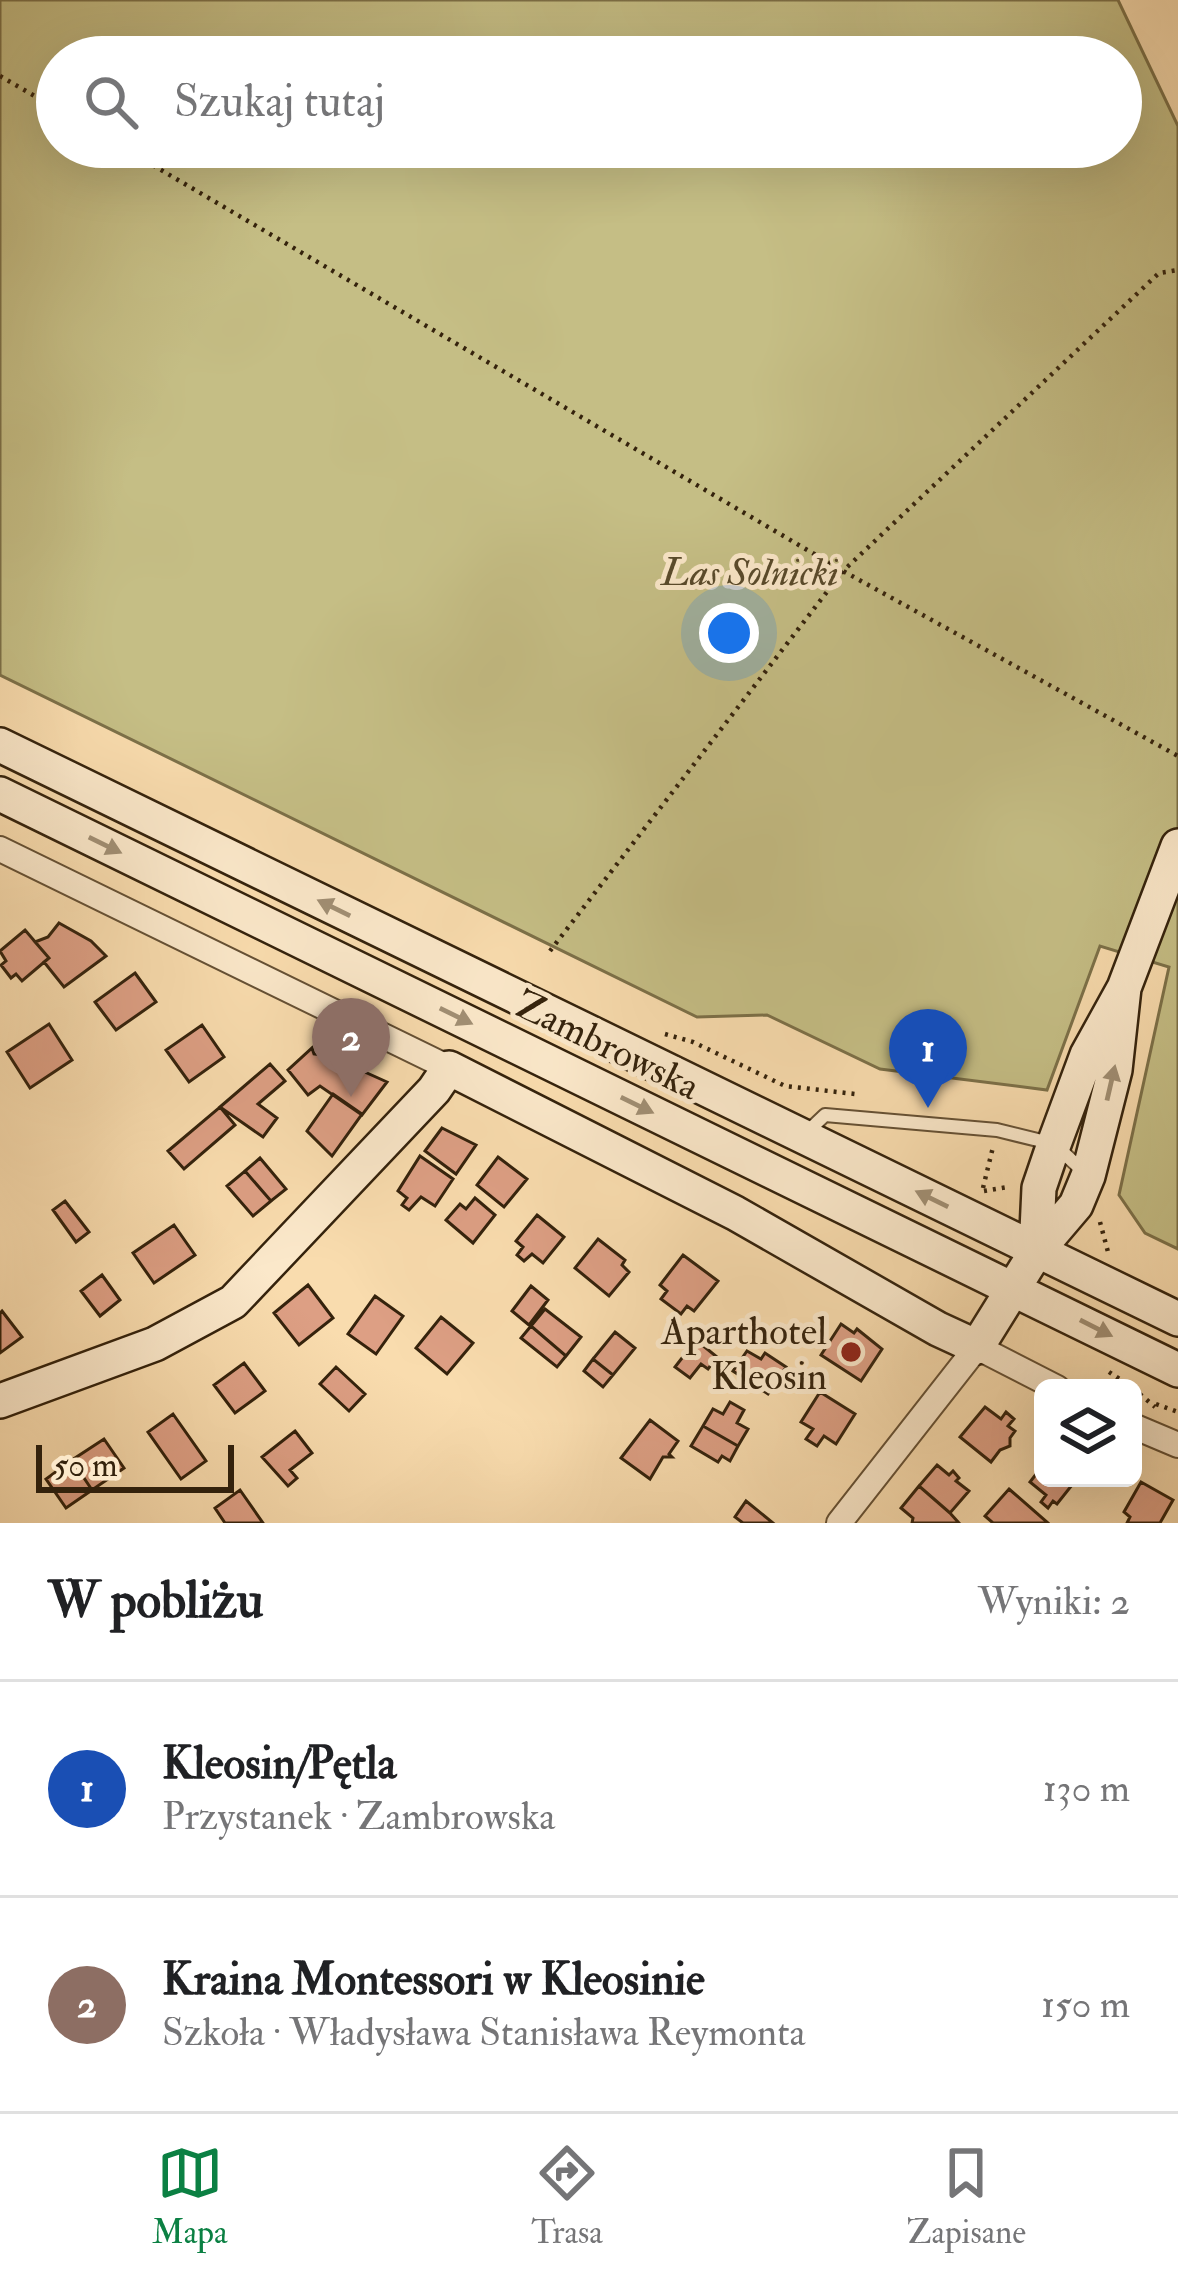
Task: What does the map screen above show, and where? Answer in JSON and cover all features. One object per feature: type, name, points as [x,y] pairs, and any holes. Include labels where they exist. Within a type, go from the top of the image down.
[{"type":"main road","name":"Zambrowska","points":[[0,745],[1178,1319]]},
{"type":"main road","name":"Zambrowska","points":[[0,794],[1178,1370]]},
{"type":"main road","points":[[1036,1252],[1039,1188],[1054,1144],[1087,1055],[1124,988],[1178,846]]},
{"type":"main road","points":[[0,1401],[155,1344],[233,1302],[434,1090],[449,1068],[735,1213],[977,1347],[1036,1252],[1076,1205],[1088,1176],[1115,1070],[1124,988]]},
{"type":"street","points":[[0,850],[449,1068]]},
{"type":"street","points":[[847,1520],[977,1347],[1039,1379]]},
{"type":"street","points":[[1143,1421],[1178,1445]]},
{"type":"lane","points":[[803,1136],[826,1115],[997,1130],[1054,1144],[1088,1176]]},
{"type":"path","points":[[0,76],[36,97]]},
{"type":"path","points":[[158,168],[843,571],[1178,756]]},
{"type":"path","points":[[550,951],[843,571],[1159,273],[1178,269]]},
{"type":"path","points":[[1142,1394],[1178,1412]]},
{"type":"path","points":[[1143,1421],[1156,1404]]},
{"type":"green space","name":"Las Solnicki","points":[[0,0],[1118,0],[1135,36],[36,36],[36,168],[1142,168],[1142,50],[1178,126],[1178,1249],[1145,1233],[1119,1195],[1169,967],[1100,946],[1047,1090],[880,1069],[767,1015],[697,1017],[0,675]]},
{"type":"building","points":[[59,923],[91,941],[106,956],[64,987],[35,942],[48,937]]},
{"type":"building","points":[[25,930],[49,958],[22,981],[16,974],[11,978],[1,965],[6,961],[0,951]]},
{"type":"building","points":[[135,973],[156,1002],[116,1030],[95,1002]]},
{"type":"building","points":[[49,1024],[72,1060],[30,1088],[7,1052]]},
{"type":"building","points":[[202,1025],[224,1057],[189,1082],[166,1050]]},
{"type":"building","points":[[312,1048],[314,1054],[387,1082],[362,1115],[320,1086],[308,1095],[288,1070]]},
{"type":"building","points":[[270,1064],[285,1081],[258,1104],[277,1118],[263,1137],[220,1107]]},
{"type":"building","points":[[333,1094],[362,1114],[332,1156],[307,1131]]},
{"type":"building","points":[[220,1107],[235,1125],[184,1169],[168,1151]]},
{"type":"building","points":[[442,1128],[476,1145],[456,1174],[425,1151]]},
{"type":"building","points":[[420,1156],[453,1179],[435,1206],[421,1197],[409,1210],[402,1205],[407,1198],[398,1191]]},
{"type":"building","points":[[498,1157],[527,1179],[504,1207],[477,1185]]},
{"type":"building","points":[[260,1158],[286,1189],[271,1201],[245,1171]]},
{"type":"building","points":[[245,1171],[271,1201],[253,1216],[227,1186]]},
{"type":"building","points":[[475,1198],[495,1215],[473,1243],[446,1220],[460,1204],[466,1209]]},
{"type":"building","points":[[65,1201],[89,1232],[76,1242],[53,1210]]},
{"type":"building","points":[[537,1215],[564,1237],[543,1263],[532,1254],[524,1261],[517,1255],[523,1247],[516,1241]]},
{"type":"building","points":[[174,1225],[195,1255],[154,1283],[133,1253]]},
{"type":"building","points":[[598,1239],[625,1260],[622,1265],[629,1272],[609,1296],[575,1268]]},
{"type":"building","points":[[683,1255],[718,1281],[694,1311],[687,1306],[681,1314],[661,1299],[667,1291],[660,1285]]},
{"type":"building","points":[[102,1275],[120,1300],[100,1316],[81,1291]]},
{"type":"building","points":[[308,1285],[333,1318],[299,1345],[274,1313]]},
{"type":"building","points":[[531,1286],[548,1300],[529,1325],[512,1311]]},
{"type":"building","points":[[375,1296],[403,1316],[376,1354],[348,1334]]},
{"type":"building","points":[[545,1309],[581,1337],[566,1356],[531,1326]]},
{"type":"building","points":[[0,1313],[22,1337],[0,1353]]},
{"type":"building","points":[[441,1317],[473,1343],[447,1374],[416,1348]]},
{"type":"building","name":"Aparthotel Kleosin","points":[[841,1324],[854,1333],[857,1329],[882,1349],[861,1381],[821,1355]]},
{"type":"building","points":[[531,1326],[566,1356],[557,1367],[521,1338]]},
{"type":"building","points":[[615,1332],[635,1348],[613,1375],[593,1359]]},
{"type":"building","points":[[696,1340],[717,1357],[708,1369],[701,1364],[690,1378],[675,1367]]},
{"type":"building","points":[[747,1351],[761,1359],[765,1353],[786,1367],[768,1394],[733,1371]]},
{"type":"building","points":[[593,1359],[613,1375],[603,1387],[584,1371]]},
{"type":"building","points":[[244,1363],[265,1391],[235,1413],[214,1385]]},
{"type":"building","points":[[336,1367],[365,1394],[349,1411],[320,1384]]},
{"type":"building","points":[[820,1392],[855,1414],[836,1444],[824,1436],[817,1446],[806,1439],[813,1429],[801,1422]]},
{"type":"building","points":[[730,1402],[744,1410],[737,1423],[748,1429],[738,1446],[703,1426],[713,1409],[723,1414]]},
{"type":"building","points":[[985,1407],[1001,1419],[1006,1412],[1014,1419],[1008,1426],[1015,1431],[1010,1446],[991,1462],[960,1437]]},
{"type":"building","points":[[173,1414],[206,1461],[181,1479],[148,1432]]},
{"type":"building","points":[[650,1420],[678,1441],[669,1454],[672,1457],[663,1457],[650,1479],[621,1458]]},
{"type":"building","points":[[703,1426],[738,1446],[730,1461],[722,1456],[718,1462],[691,1446]]},
{"type":"building","points":[[295,1431],[312,1453],[290,1470],[297,1478],[288,1486],[262,1457]]},
{"type":"building","points":[[104,1439],[124,1468],[92,1490],[72,1460]]},
{"type":"building","points":[[72,1460],[92,1490],[66,1508],[46,1479]]},
{"type":"building","points":[[937,1465],[949,1475],[953,1471],[959,1478],[956,1481],[969,1491],[950,1513],[919,1486]]},
{"type":"building","points":[[1142,1483],[1173,1500],[1160,1523],[1127,1523],[1130,1517],[1124,1512]]},
{"type":"building","points":[[919,1486],[959,1523],[912,1523],[913,1518],[901,1508]]},
{"type":"building","points":[[1036,1487],[1070,1487],[1048,1508],[1041,1502],[1046,1495]]},
{"type":"building","points":[[1009,1489],[1048,1523],[993,1523],[985,1516]]},
{"type":"building","points":[[240,1490],[263,1523],[225,1523],[215,1508]]},
{"type":"building","points":[[746,1501],[773,1523],[743,1523],[735,1517]]},
{"type":"place","name":"Kraina Montessori w Kleosinie","points":[[351,1097]]},
{"type":"place","name":"Kleosin/Pętla","points":[[928,1108]]},
{"type":"place","name":"Aparthotel Kleosin","points":[[851,1352]]}]
